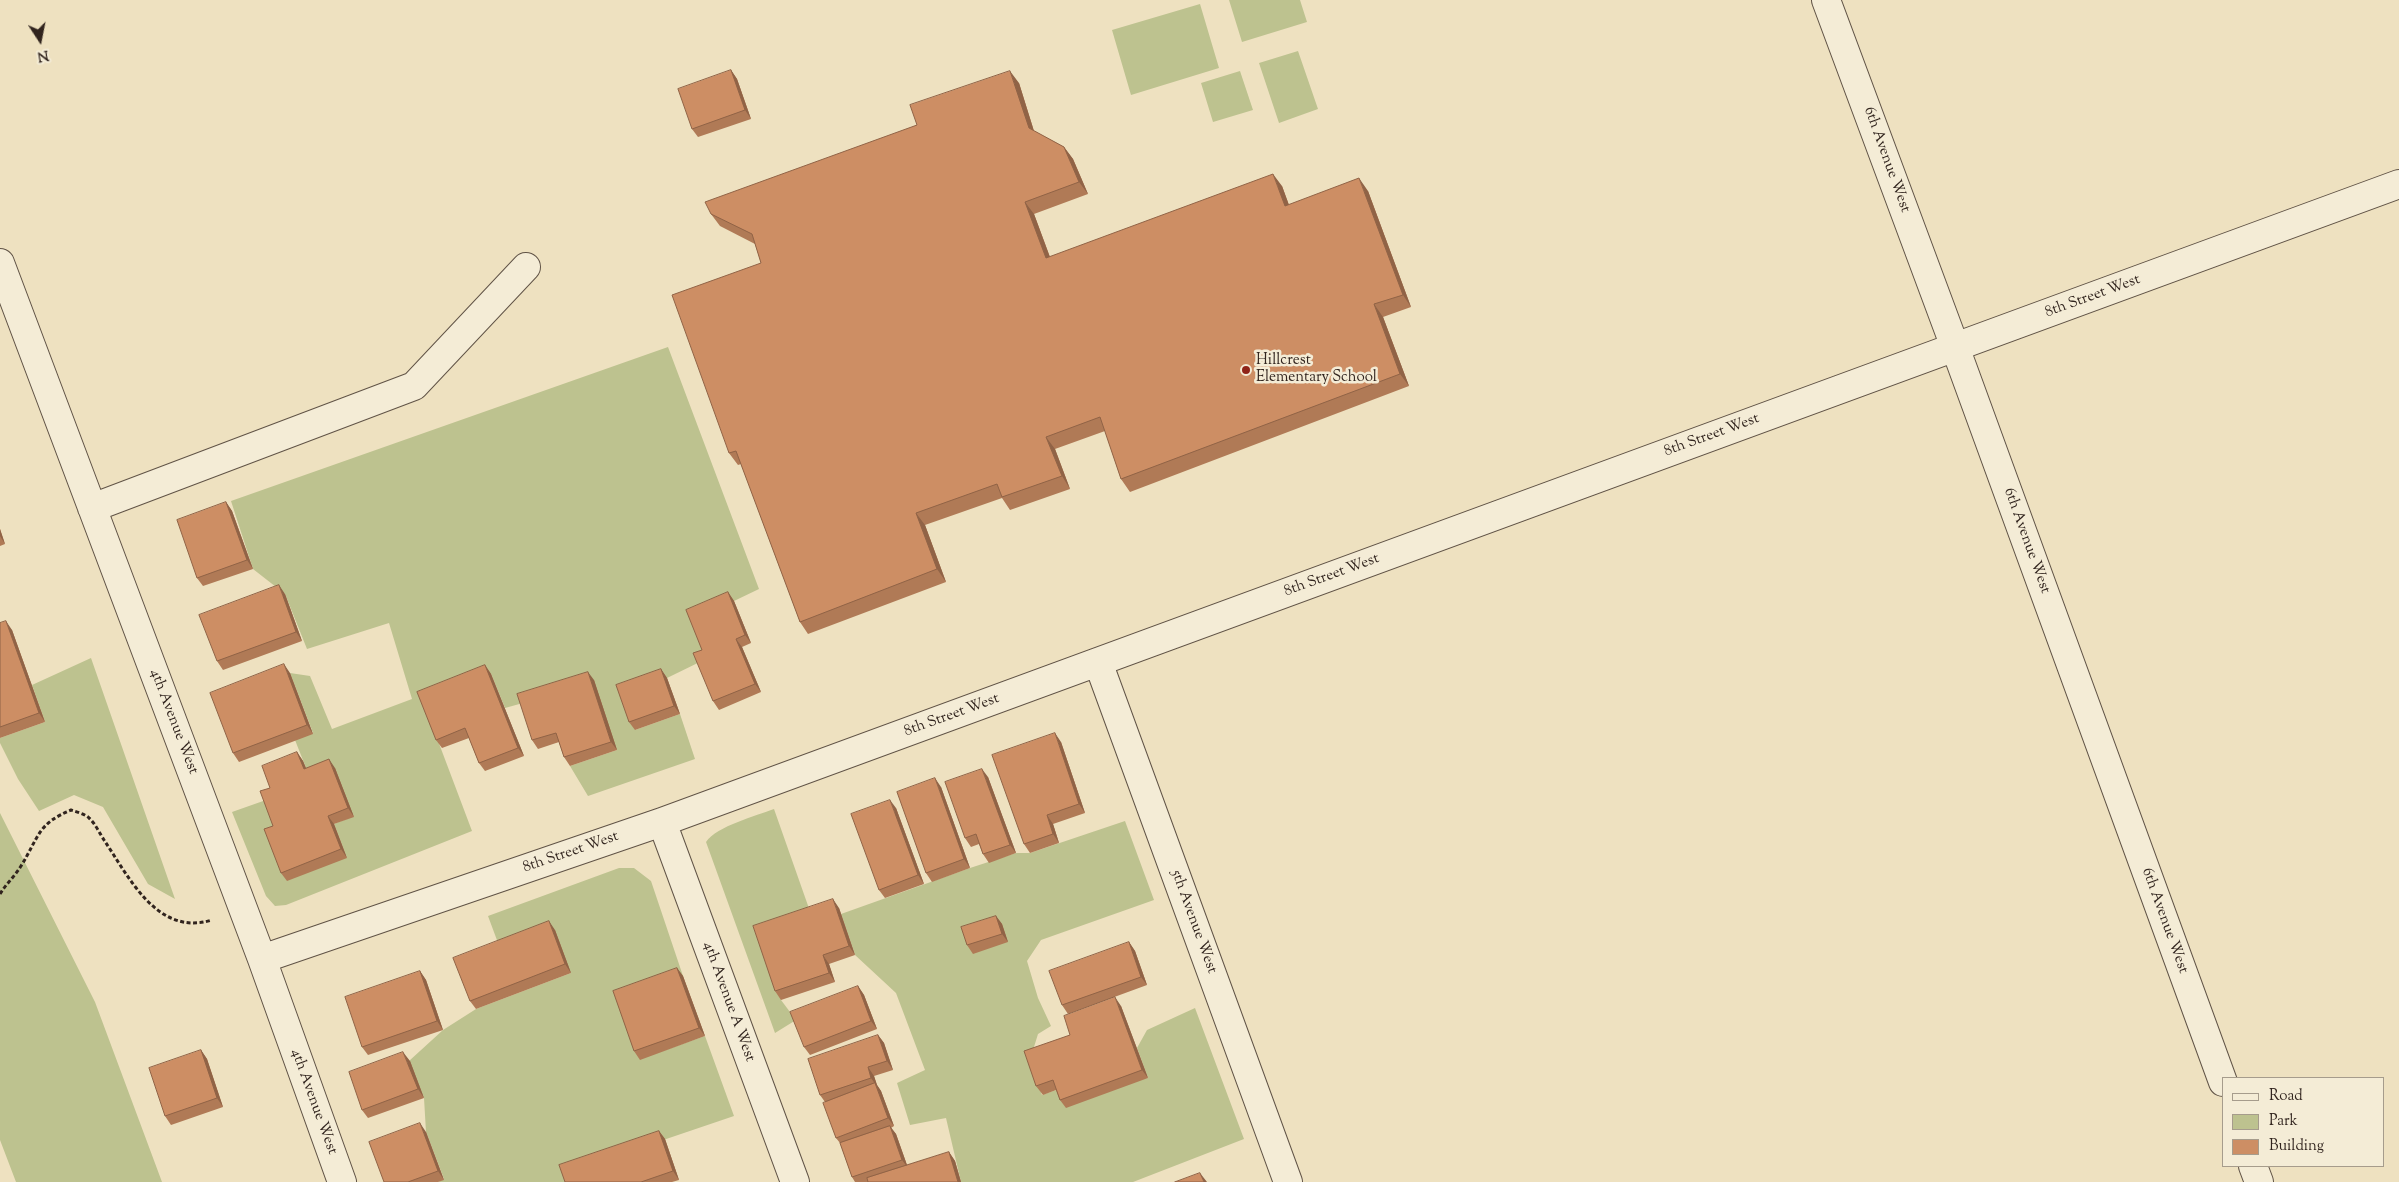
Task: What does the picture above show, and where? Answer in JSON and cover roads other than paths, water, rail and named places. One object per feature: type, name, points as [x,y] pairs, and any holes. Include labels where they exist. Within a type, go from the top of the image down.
[{"type":"street","name":"6th Avenue West","points":[[1826,0],[1955,347],[2222,1079]]},
{"type":"street","name":"8th Street West","points":[[262,959],[662,822],[2399,184]]},
{"type":"street","name":"4th Avenue West","points":[[0,263],[244,910],[342,1182]]},
{"type":"street","points":[[92,508],[414,386],[526,267]]},
{"type":"street","name":"5th Avenue West","points":[[1098,662],[1288,1182]]},
{"type":"street","name":"4th Avenue A West","points":[[662,822],[795,1182]]},
{"type":"street","points":[[2253,1167],[2259,1182]]},
{"type":"place","name":"Hillcrest Elementary School","points":[[1246,370]]}]
